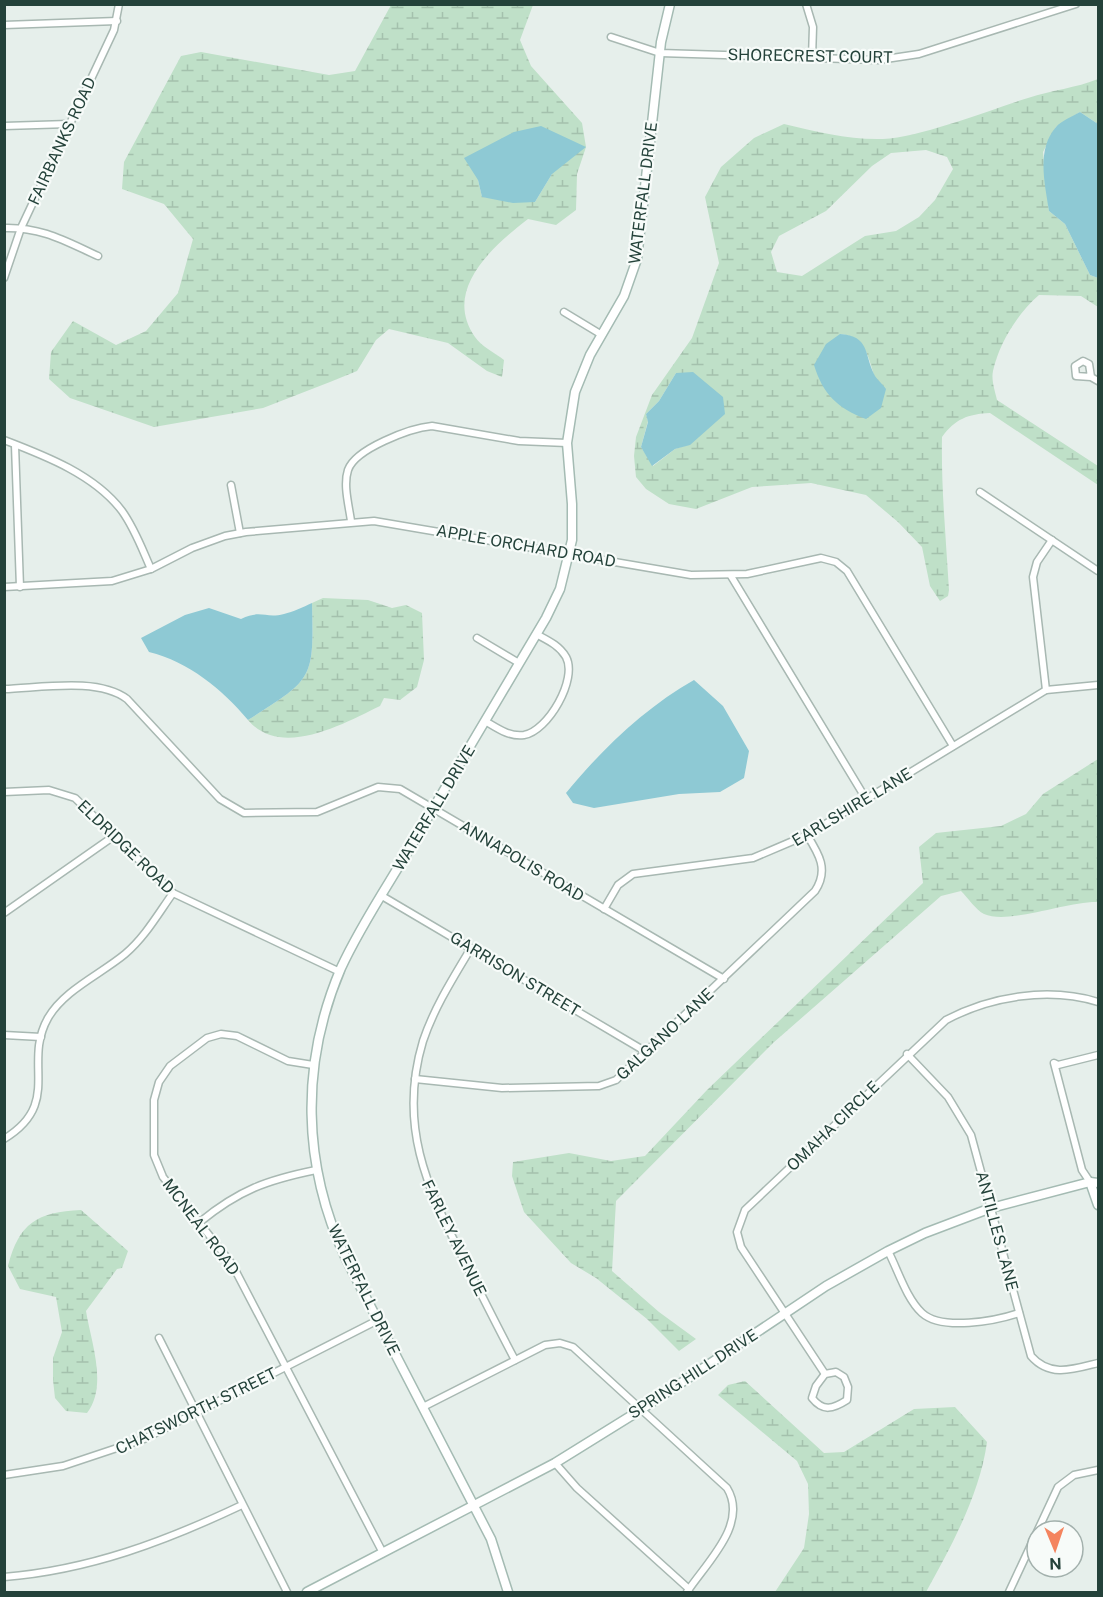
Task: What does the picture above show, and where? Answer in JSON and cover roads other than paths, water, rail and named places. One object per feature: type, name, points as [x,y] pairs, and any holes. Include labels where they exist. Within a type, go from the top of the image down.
[{"type":"street","name":"FAIRBANKS ROAD","points":[[4,278],[21,228],[117,21],[119,4]]},
{"type":"street","name":"WATERFALL DRIVE","points":[[508,1593],[498,1556],[474,1506],[337,1239],[316,1170],[310,1112],[313,1065],[324,1015],[340,972],[560,589],[570,554],[573,513],[567,443],[575,392],[590,355],[624,296],[637,259],[663,26],[670,4]]},
{"type":"street","points":[[806,4],[813,27],[812,58]]},
{"type":"street","name":"SHORECREST COURT","points":[[611,37],[660,52],[812,58],[898,58],[1076,4]]},
{"type":"street","points":[[4,25],[117,21]]},
{"type":"street","points":[[4,126],[69,124]]},
{"type":"street","points":[[4,228],[45,231],[98,256]]},
{"type":"street","points":[[564,312],[602,335]]},
{"type":"street","points":[[1091,377],[1098,381]]},
{"type":"street","points":[[351,521],[347,478],[354,460],[366,450],[418,428],[440,427],[519,441],[567,443]]},
{"type":"street","points":[[4,440],[78,473],[103,491],[130,523],[151,569]]},
{"type":"street","points":[[15,445],[20,587]]},
{"type":"street","points":[[231,485],[240,533]]},
{"type":"street","points":[[980,492],[1098,571]]},
{"type":"street","name":"APPLE ORCHARD ROAD","points":[[4,587],[91,584],[112,581],[151,569],[208,542],[240,533],[351,521],[393,522],[691,575],[731,576],[821,558],[842,566],[953,746]]},
{"type":"street","points":[[1046,690],[1033,577],[1037,562],[1052,540]]},
{"type":"street","points":[[731,576],[866,799]]},
{"type":"street","points":[[485,721],[511,734],[525,735],[540,728],[567,685],[568,663],[561,650],[536,634]]},
{"type":"street","points":[[477,638],[519,663]]},
{"type":"street","name":"EARLSHIRE LANE","points":[[604,909],[618,885],[633,874],[736,862],[771,853],[807,835],[1046,690],[1098,685]]},
{"type":"street","name":"ANNAPOLIS ROAD","points":[[4,689],[95,686],[113,690],[127,699],[220,799],[244,813],[317,812],[387,786],[400,789],[724,979]]},
{"type":"street","name":"ELDRIDGE ROAD","points":[[4,792],[49,790],[68,794],[81,802],[173,893],[340,972]]},
{"type":"street","name":"GALGANO LANE","points":[[415,1079],[502,1088],[599,1086],[624,1076],[820,884],[823,872],[821,860],[807,835]]},
{"type":"street","points":[[4,913],[21,904],[114,836]]},
{"type":"street","points":[[4,1139],[26,1124],[36,1106],[41,1037],[54,1009],[136,943],[173,893]]},
{"type":"street","name":"GARRISON STREET","points":[[382,896],[648,1053]]},
{"type":"street","name":"FARLEY AVENUE","points":[[471,948],[430,1022],[415,1079],[416,1141],[426,1182],[515,1360]]},
{"type":"street","name":"OMAHA CIRCLE","points":[[825,1374],[741,1247],[737,1232],[741,1216],[907,1054],[946,1020],[979,1005],[1016,997],[1059,994],[1098,1002]]},
{"type":"street","name":"MCNEAL ROAD","points":[[313,1065],[288,1061],[237,1036],[221,1034],[201,1042],[163,1074],[154,1100],[154,1155],[163,1177],[232,1264],[383,1554]]},
{"type":"street","points":[[4,1035],[41,1037]]},
{"type":"street","name":"ANTILLES LANE","points":[[907,1054],[948,1097],[965,1123],[991,1208],[1028,1349],[1043,1366],[1065,1371],[1098,1363]]},
{"type":"street","points":[[1098,1055],[1058,1065],[1054,1063],[1082,1170],[1094,1183],[1098,1205]]},
{"type":"street","points":[[200,1222],[226,1200],[250,1187],[316,1170]]},
{"type":"street","name":"SPRING HILL DRIVE","points":[[307,1593],[555,1463],[642,1409],[785,1314],[888,1251],[991,1208],[1094,1183],[1098,1176]]},
{"type":"street","points":[[888,1251],[916,1305],[927,1316],[942,1321],[968,1322],[1002,1318],[1019,1313]]},
{"type":"street","name":"CHATSWORTH STREET","points":[[4,1474],[39,1471],[91,1459],[144,1439],[378,1320]]},
{"type":"street","points":[[159,1338],[287,1593]]},
{"type":"street","points":[[423,1407],[545,1344],[567,1344],[578,1351],[728,1488],[734,1502],[732,1525],[688,1591],[577,1488],[555,1463]]},
{"type":"street","name":"OMAHA CIRCLE","points":[[836,1372],[844,1377],[848,1388],[847,1400],[828,1409],[818,1407],[812,1398],[816,1386],[825,1374],[836,1372]]},
{"type":"street","points":[[1009,1593],[1058,1487],[1074,1475],[1098,1470]]},
{"type":"street","points":[[4,1577],[66,1569],[125,1554],[184,1533],[242,1505]]},
{"type":"water","points":[[1080,112],[1098,124],[1098,278],[1090,275],[1065,224],[1049,211],[1044,179],[1044,157],[1050,136],[1058,125]]},
{"type":"water","points":[[541,126],[586,147],[552,174],[535,202],[513,203],[482,197],[478,180],[464,158],[514,132]]},
{"type":"water","points":[[840,334],[850,335],[861,342],[875,376],[886,389],[881,408],[866,419],[847,410],[832,399],[822,384],[814,365],[826,344]]},
{"type":"water","points":[[693,372],[723,397],[725,414],[690,445],[675,449],[652,466],[641,447],[648,422],[646,414],[659,401],[676,373]]},
{"type":"water","points":[[312,603],[312,648],[310,663],[305,675],[286,695],[248,720],[216,687],[178,662],[149,652],[141,638],[185,615],[209,608],[241,619],[258,614],[284,614]]},
{"type":"water","points":[[694,680],[723,706],[749,751],[744,778],[720,792],[679,794],[594,808],[573,803],[566,793],[609,745],[659,703]]}]
